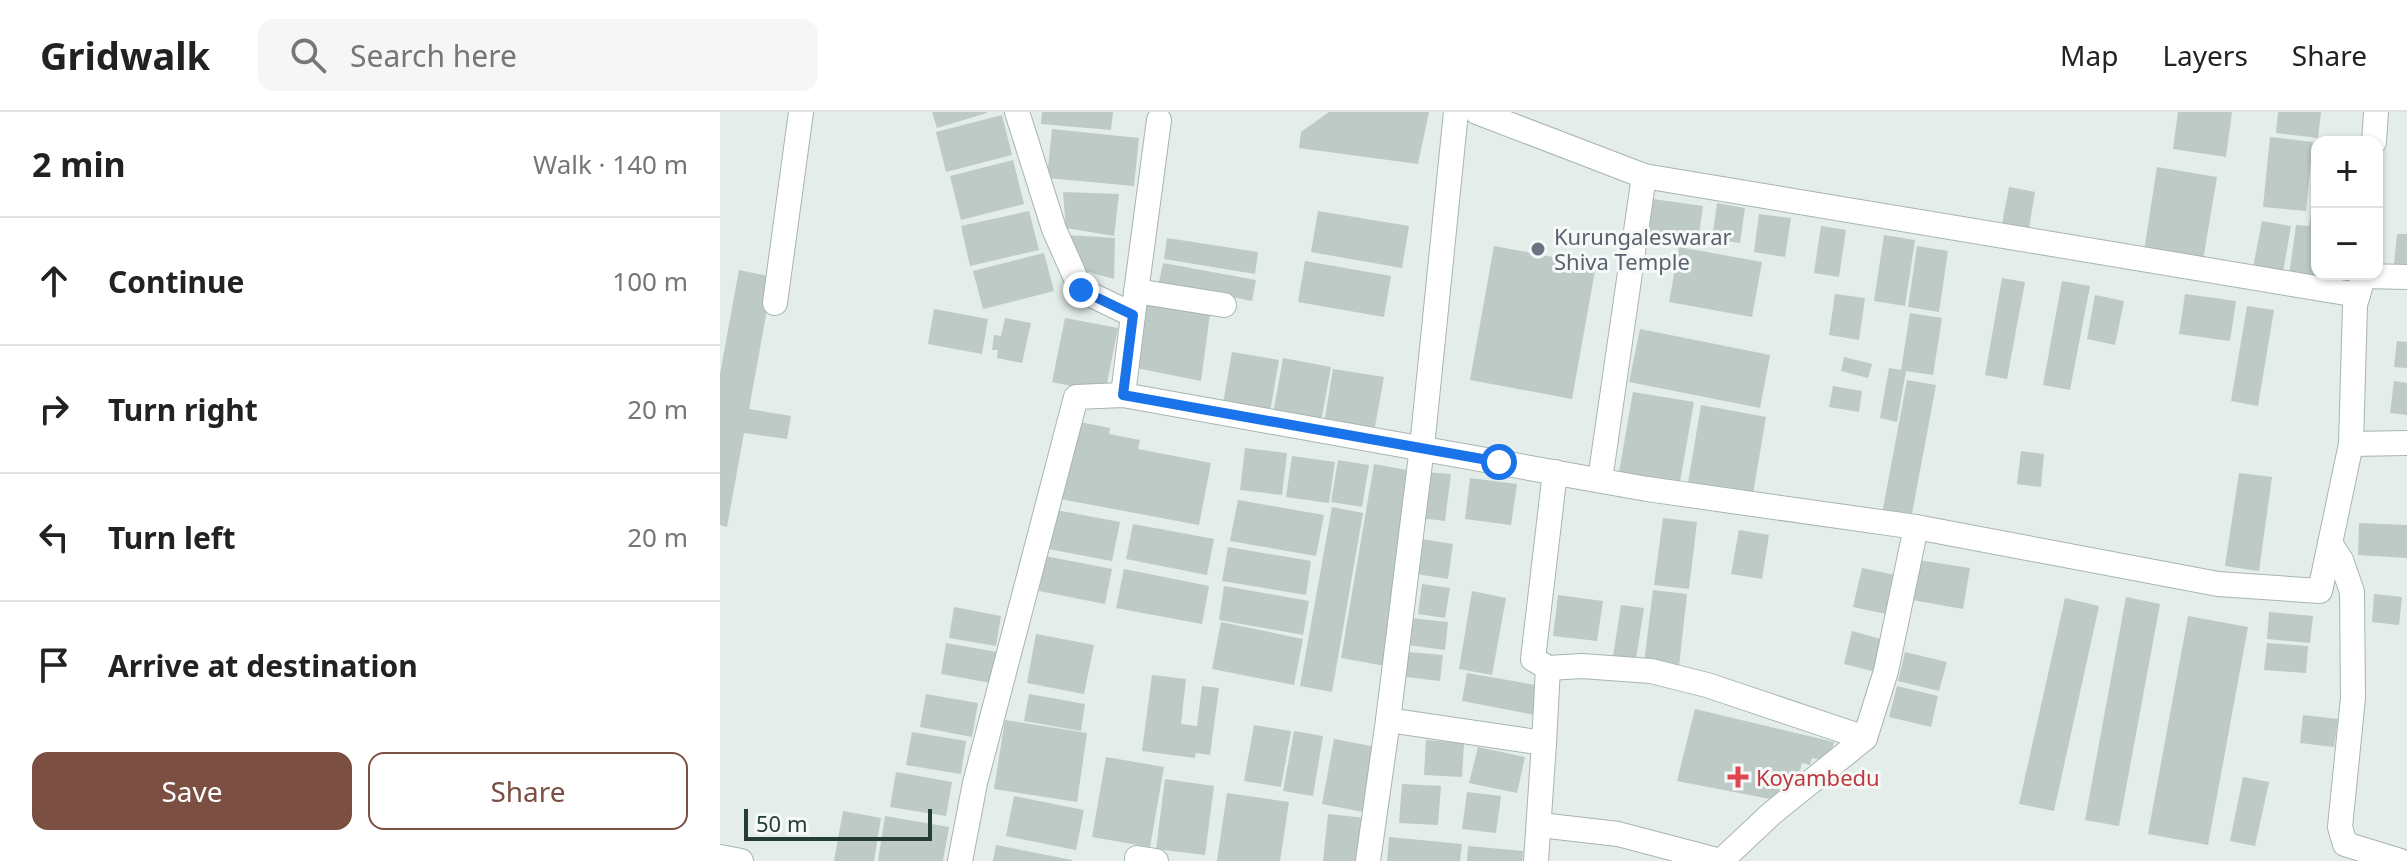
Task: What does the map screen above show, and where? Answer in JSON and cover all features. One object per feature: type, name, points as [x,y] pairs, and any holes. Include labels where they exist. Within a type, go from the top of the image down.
[{"type":"street","points":[[775,303],[801,112]]},
{"type":"street","points":[[1017,112],[1054,229],[1081,290],[1135,303],[1224,305]]},
{"type":"street","points":[[1368,861],[1422,447],[1456,112]]},
{"type":"street","points":[[1477,112],[1644,176],[2362,282],[2407,277]]},
{"type":"street","points":[[2374,136],[2376,112]]},
{"type":"street","points":[[1123,395],[1159,120]]},
{"type":"street","points":[[1600,480],[1644,176]]},
{"type":"street","points":[[960,861],[975,783],[1076,397],[1123,395],[1600,480],[1916,527],[2218,584],[2320,591],[2351,444],[2355,305],[2362,282]]},
{"type":"street","points":[[2351,444],[2407,443]]},
{"type":"street","points":[[1555,472],[1533,659],[1548,668],[1582,666],[1651,671],[1707,685],[1865,738]]},
{"type":"street","points":[[1540,825],[1618,834],[1721,861],[1771,814],[1865,738],[1886,671],[1916,527]]},
{"type":"street","points":[[2330,543],[2341,560],[2352,592],[2353,698],[2340,827],[2345,844],[2400,861]]},
{"type":"street","points":[[1536,861],[1548,668]]},
{"type":"street","points":[[1388,720],[1544,743]]},
{"type":"street","points":[[720,857],[741,861]]},
{"type":"building","points":[[932,112],[987,112],[987,113],[937,128]]},
{"type":"building","points":[[1042,112],[1113,112],[1111,130],[1041,124]]},
{"type":"building","points":[[1329,112],[1429,112],[1418,164],[1299,148],[1301,132]]},
{"type":"building","points":[[2178,112],[2232,112],[2226,157],[2173,149]]},
{"type":"building","points":[[2278,112],[2321,112],[2318,136],[2276,133]]},
{"type":"building","points":[[1002,115],[1012,155],[946,172],[936,132]]},
{"type":"building","points":[[1052,129],[1139,138],[1134,186],[1047,178]]},
{"type":"building","points":[[2270,137],[2311,142],[2306,211],[2263,207]]},
{"type":"building","points":[[1013,160],[1024,204],[961,220],[950,176]]},
{"type":"building","points":[[2157,167],[2217,177],[2203,260],[2144,251]]},
{"type":"building","points":[[2009,187],[2035,192],[2029,228],[2002,224]]},
{"type":"building","points":[[1063,192],[1119,194],[1114,236],[1066,228]]},
{"type":"building","points":[[1653,199],[1703,206],[1698,241],[1647,233]]},
{"type":"building","points":[[1717,203],[1745,208],[1740,243],[1712,239]]},
{"type":"building","points":[[1029,211],[1039,250],[970,266],[961,226]]},
{"type":"building","points":[[1318,211],[1409,226],[1402,268],[1311,252]]},
{"type":"building","points":[[2311,212],[2311,279],[2289,276],[2296,225],[2309,226]]},
{"type":"building","points":[[1759,214],[1791,218],[1785,257],[1754,252]]},
{"type":"building","points":[[2262,221],[2291,226],[2282,278],[2252,273]]},
{"type":"building","points":[[1821,226],[1846,230],[1839,277],[1814,273]]},
{"type":"building","points":[[2397,234],[2407,234],[2407,265],[2394,264]]},
{"type":"building","points":[[1066,235],[1115,238],[1114,279],[1078,269]]},
{"type":"building","points":[[1884,235],[1915,240],[1905,306],[1874,301]]},
{"type":"building","points":[[1167,238],[1258,252],[1255,274],[1164,259]]},
{"type":"building","points":[[1494,246],[1596,265],[1572,399],[1470,380]]},
{"type":"building","points":[[1917,246],[1948,251],[1939,312],[1908,307]]},
{"type":"building","points":[[1679,247],[1762,262],[1752,317],[1669,302]]},
{"type":"building","points":[[1044,253],[1054,291],[983,309],[973,271]]},
{"type":"building","points":[[1305,261],[1391,276],[1384,317],[1298,302]]},
{"type":"building","points":[[1163,263],[1256,280],[1252,301],[1159,282]]},
{"type":"building","points":[[739,270],[773,277],[749,409],[791,416],[787,439],[744,433],[727,527],[720,525],[720,374]]},
{"type":"building","points":[[2002,278],[2025,282],[2007,379],[1985,375]]},
{"type":"building","points":[[2062,281],[2090,286],[2070,390],[2043,385]]},
{"type":"building","points":[[1835,294],[1865,298],[1859,340],[1829,335]]},
{"type":"building","points":[[2185,294],[2236,301],[2230,341],[2179,334]]},
{"type":"building","points":[[2095,295],[2124,301],[2115,345],[2087,339]]},
{"type":"building","points":[[1147,303],[1210,314],[1201,381],[1136,368]]},
{"type":"building","points":[[2247,306],[2274,310],[2258,406],[2231,401]]},
{"type":"building","points":[[934,309],[988,319],[982,354],[928,344]]},
{"type":"building","points":[[1910,313],[1942,318],[1933,375],[1906,371],[1897,422],[1880,418],[1889,368],[1901,370]]},
{"type":"building","points":[[1005,318],[1031,323],[1022,363],[997,358],[998,350],[992,350],[994,335],[1001,336]]},
{"type":"building","points":[[1065,318],[1118,328],[1105,393],[1052,382]]},
{"type":"building","points":[[1640,329],[1770,355],[1760,408],[1629,382]]},
{"type":"building","points":[[2397,341],[2407,342],[2407,368],[2394,367]]},
{"type":"building","points":[[1232,352],[1279,360],[1269,418],[1222,409]]},
{"type":"building","points":[[1844,357],[1872,364],[1868,378],[1841,371]]},
{"type":"building","points":[[1283,358],[1331,367],[1321,422],[1273,414]]},
{"type":"building","points":[[1333,369],[1384,377],[1374,432],[1324,423]]},
{"type":"building","points":[[1907,380],[1936,385],[1911,519],[1882,514]]},
{"type":"building","points":[[2394,381],[2407,383],[2407,415],[2390,413]]},
{"type":"building","points":[[1833,386],[1862,391],[1859,412],[1829,407]]},
{"type":"building","points":[[1633,392],[1694,402],[1680,482],[1619,472]]},
{"type":"building","points":[[1701,405],[1766,417],[1753,494],[1688,483]]},
{"type":"building","points":[[1075,421],[1110,428],[1109,434],[1140,440],[1138,449],[1211,463],[1199,525],[1060,499]]},
{"type":"building","points":[[1245,448],[1287,453],[1282,495],[1240,490]]},
{"type":"building","points":[[2021,451],[2044,454],[2041,487],[2017,484]]},
{"type":"building","points":[[1292,456],[1335,462],[1329,503],[1286,497]]},
{"type":"building","points":[[1338,460],[1369,465],[1362,507],[1331,502]]},
{"type":"building","points":[[1374,464],[1418,472],[1385,666],[1341,658]]},
{"type":"building","points":[[1425,472],[1451,474],[1445,521],[1420,518]]},
{"type":"building","points":[[2239,473],[2272,477],[2259,571],[2225,566]]},
{"type":"building","points":[[1470,478],[1517,484],[1511,525],[1465,519]]},
{"type":"building","points":[[1238,500],[1324,515],[1316,556],[1230,541]]},
{"type":"building","points":[[1332,507],[1363,513],[1332,692],[1300,686]]},
{"type":"building","points":[[1056,510],[1120,522],[1112,561],[1048,549]]},
{"type":"building","points":[[1663,518],[1697,522],[1689,589],[1654,585]]},
{"type":"building","points":[[2359,523],[2407,525],[2407,558],[2358,555]]},
{"type":"building","points":[[1133,524],[1214,539],[1207,575],[1126,559]]},
{"type":"building","points":[[1739,530],[1769,535],[1762,579],[1731,574]]},
{"type":"building","points":[[1421,539],[1453,544],[1448,579],[1416,574]]},
{"type":"building","points":[[1228,547],[1311,561],[1306,595],[1222,581]]},
{"type":"building","points":[[1045,556],[1112,569],[1105,604],[1039,591]]},
{"type":"building","points":[[1918,560],[1970,568],[1963,609],[1912,600]]},
{"type":"building","points":[[1862,568],[1900,576],[1891,615],[1853,607]]},
{"type":"building","points":[[1124,569],[1209,586],[1202,624],[1116,608]]},
{"type":"building","points":[[1422,584],[1450,588],[1445,618],[1418,614]]},
{"type":"building","points":[[1224,586],[1309,601],[1303,635],[1219,620]]},
{"type":"building","points":[[1653,590],[1687,594],[1679,667],[1644,663]]},
{"type":"building","points":[[1472,591],[1506,598],[1492,675],[1459,669]]},
{"type":"building","points":[[2374,594],[2402,597],[2399,625],[2372,622]]},
{"type":"building","points":[[1558,595],[1603,601],[1597,641],[1553,636]]},
{"type":"building","points":[[2126,597],[2160,604],[2119,826],[2085,820]]},
{"type":"building","points":[[2065,598],[2099,606],[2054,811],[2019,804]]},
{"type":"building","points":[[1621,605],[1644,608],[1636,659],[1613,656]]},
{"type":"building","points":[[954,607],[1001,616],[996,646],[949,638]]},
{"type":"building","points":[[2269,612],[2313,616],[2310,643],[2267,639]]},
{"type":"building","points":[[2188,616],[2248,627],[2208,845],[2148,834]]},
{"type":"building","points":[[1411,618],[1448,622],[1445,650],[1408,645]]},
{"type":"building","points":[[1221,622],[1303,639],[1294,685],[1212,669]]},
{"type":"building","points":[[1852,631],[1884,640],[1876,672],[1844,664]]},
{"type":"building","points":[[1036,634],[1094,645],[1084,694],[1027,683]]},
{"type":"building","points":[[946,643],[997,652],[991,683],[941,674]]},
{"type":"building","points":[[2267,643],[2308,646],[2306,673],[2264,670]]},
{"type":"building","points":[[1408,652],[1443,655],[1440,681],[1406,677]]},
{"type":"building","points":[[1905,652],[1947,662],[1939,691],[1898,681]]},
{"type":"building","points":[[1467,673],[1541,686],[1535,715],[1462,701]]},
{"type":"building","points":[[1152,675],[1186,679],[1181,724],[1197,726],[1202,686],[1219,688],[1210,755],[1196,753],[1195,758],[1142,751]]},
{"type":"building","points":[[1897,686],[1938,696],[1931,727],[1889,717]]},
{"type":"building","points":[[926,694],[978,703],[972,737],[920,727]]},
{"type":"building","points":[[1029,694],[1085,704],[1081,731],[1024,721]]},
{"type":"building","points":[[1695,709],[1834,742],[1829,762],[1812,758],[1810,765],[1802,763],[1796,788],[1782,785],[1775,800],[1677,781]]},
{"type":"building","points":[[2303,715],[2338,719],[2334,747],[2300,743]]},
{"type":"building","points":[[1005,720],[1087,733],[1077,802],[994,789]]},
{"type":"building","points":[[1254,725],[1291,731],[1281,787],[1244,781]]},
{"type":"building","points":[[1294,731],[1323,736],[1313,796],[1283,791]]},
{"type":"building","points":[[912,732],[966,741],[961,774],[906,765]]},
{"type":"building","points":[[1334,739],[1376,747],[1363,812],[1322,804]]},
{"type":"building","points":[[1426,740],[1464,743],[1462,777],[1424,775]]},
{"type":"building","points":[[1478,747],[1525,757],[1517,793],[1469,783]]},
{"type":"building","points":[[1106,757],[1164,767],[1150,847],[1092,837]]},
{"type":"building","points":[[896,772],[952,782],[946,816],[890,807]]},
{"type":"building","points":[[2243,777],[2269,782],[2255,846],[2230,841]]},
{"type":"building","points":[[1165,779],[1214,786],[1205,855],[1156,849]]},
{"type":"building","points":[[1402,784],[1441,786],[1438,825],[1399,823]]},
{"type":"building","points":[[1467,792],[1501,796],[1496,833],[1462,829]]},
{"type":"building","points":[[1227,793],[1289,802],[1280,861],[1217,861]]},
{"type":"building","points":[[1014,796],[1084,810],[1076,850],[1006,836]]},
{"type":"building","points":[[843,811],[881,818],[874,861],[834,861]]},
{"type":"building","points":[[1328,814],[1366,818],[1362,861],[1323,861]]},
{"type":"building","points":[[885,816],[949,827],[943,861],[878,861]]},
{"type":"building","points":[[1389,837],[1462,844],[1460,861],[1387,861]]},
{"type":"building","points":[[996,845],[1072,860],[1072,861],[993,861]]},
{"type":"building","points":[[1468,846],[1523,851],[1522,861],[1467,861]]},
{"type":"place","name":"Kurungaleswarar Shiva Temple","points":[[1538,249]]},
{"type":"place","name":"Koyambedu","points":[[1738,777]]},
{"type":"route","points":[[1081,290],[1133,315],[1123,395],[1499,462]]}]
